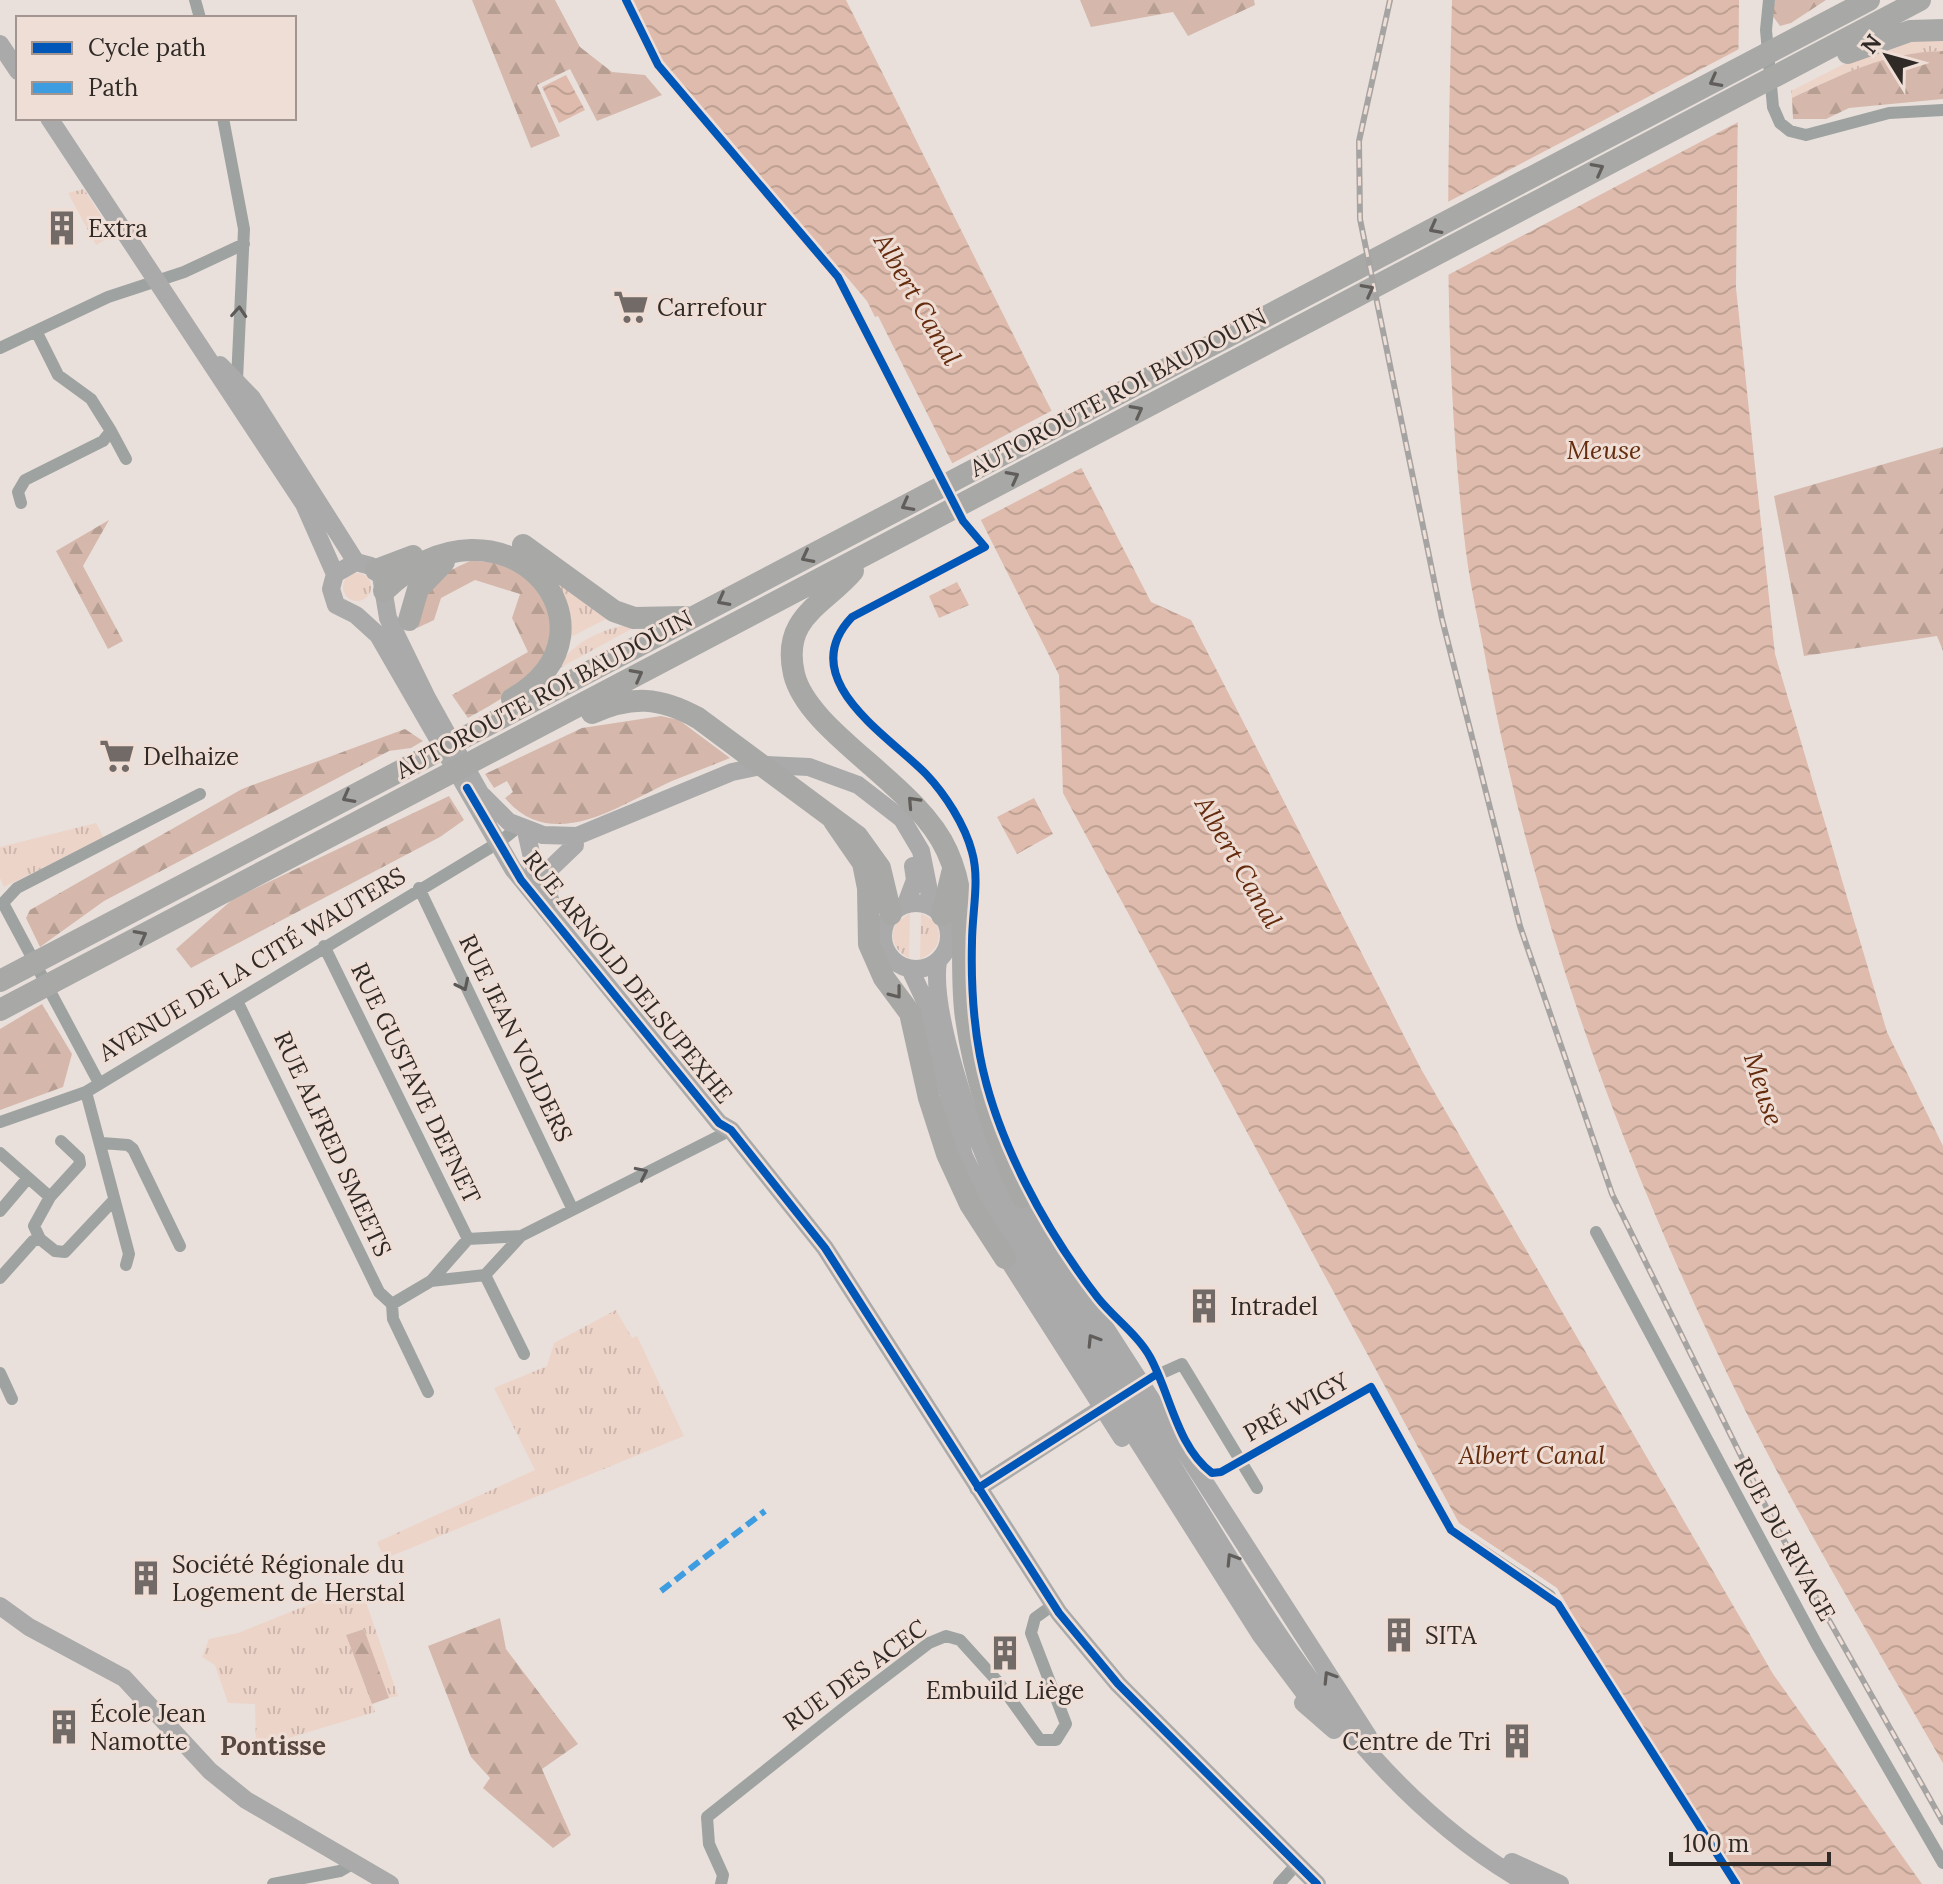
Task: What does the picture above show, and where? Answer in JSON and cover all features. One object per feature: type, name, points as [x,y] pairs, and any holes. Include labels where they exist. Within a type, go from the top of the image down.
[{"type":"highway","points":[[1784,44],[1843,0]]},
{"type":"highway","name":"AUTOROUTE ROI BAUDOUIN","points":[[5,978],[1869,0]]},
{"type":"highway","name":"AUTOROUTE ROI BAUDOUIN","points":[[0,1010],[1920,0]]},
{"type":"highway","points":[[1785,71],[1829,62],[1892,35],[1943,30]]},
{"type":"highway","points":[[375,580],[459,539],[496,537],[520,544],[537,554],[604,605],[626,616],[691,617]]},
{"type":"highway","points":[[375,580],[401,576],[422,565],[461,552],[492,550],[529,565],[546,584],[560,621],[554,654],[524,692],[492,710],[475,730]]},
{"type":"highway","points":[[409,620],[413,599],[424,581],[461,552]]},
{"type":"highway","points":[[870,552],[850,576],[807,612],[795,635],[794,673],[802,693],[819,715],[916,805],[944,843],[963,903],[965,1015],[978,1084],[1022,1197]]},
{"type":"highway","points":[[543,724],[556,729],[609,705],[640,698],[676,706],[728,740],[857,836],[875,858],[899,909]]},
{"type":"highway","points":[[834,821],[863,863],[868,888],[869,944],[884,978],[910,1013],[929,1098],[947,1154],[970,1204],[1010,1252]]},
{"type":"highway","points":[[937,911],[953,867]]},
{"type":"main road","points":[[0,44],[16,68]]},
{"type":"main road","points":[[50,120],[304,504],[324,543],[335,574],[331,589],[336,605],[356,615],[378,635],[467,788],[516,835],[575,845]]},
{"type":"main road","points":[[206,352],[237,380],[305,477],[342,545],[375,580],[388,618],[484,785],[516,816],[546,826],[578,826],[666,798]]},
{"type":"main road","points":[[335,574],[375,580]]},
{"type":"main road","points":[[356,615],[372,610],[375,580]]},
{"type":"main road","points":[[409,620],[411,647],[420,675],[480,793],[516,835]]},
{"type":"main road","points":[[516,835],[577,836],[732,772],[766,765],[809,767],[838,775],[879,798],[908,826],[921,851],[937,911],[949,928],[949,943],[938,961],[925,968],[910,969],[895,961],[885,947],[884,930],[914,888],[915,874],[907,847],[894,828],[850,793],[809,778],[781,776],[737,782],[575,845],[550,869],[549,897]]},
{"type":"main road","name":"RUE ARNOLD DELSUPEXHE","points":[[516,835],[537,880],[549,897],[731,1123],[731,1130],[813,1231],[1053,1605],[1118,1684],[1317,1884]]},
{"type":"main road","name":"RUE ARNOLD DELSUPEXHE","points":[[516,835],[521,880],[724,1129],[731,1130]]},
{"type":"main road","points":[[899,909],[937,911]]},
{"type":"main road","points":[[938,961],[938,997],[965,1107],[989,1168],[1267,1630],[1324,1700],[1440,1823],[1527,1876],[1560,1884]]},
{"type":"main road","points":[[910,969],[925,1001],[970,1181],[1101,1409],[1254,1645],[1304,1704],[1334,1730],[1421,1820],[1502,1884]]},
{"type":"main road","points":[[965,1107],[1404,1788]]},
{"type":"main road","points":[[1010,1252],[1334,1730]]},
{"type":"main road","points":[[978,1488],[1142,1382]]},
{"type":"main road","points":[[0,1606],[29,1627],[124,1678],[221,1781],[360,1873],[390,1884]]},
{"type":"street","points":[[1769,0],[1766,30],[1773,107],[1780,123],[1790,131],[1806,135],[1889,113],[1943,110]]},
{"type":"street","points":[[223,120],[244,244],[237,380]]},
{"type":"street","points":[[0,348],[118,292],[158,280],[244,244]]},
{"type":"street","points":[[36,331],[58,375],[91,399],[126,459]]},
{"type":"street","points":[[21,503],[18,492],[25,480],[103,441],[111,431]]},
{"type":"street","points":[[99,1083],[1,904],[17,888],[200,794]]},
{"type":"street","name":"AVENUE DE LA CITÉ WAUTERS","points":[[0,1122],[86,1092],[419,888],[516,835]]},
{"type":"street","name":"RUE JEAN VOLDERS","points":[[419,888],[572,1208]]},
{"type":"street","name":"RUE GUSTAVE DEFNET","points":[[324,946],[468,1239]]},
{"type":"street","name":"RUE ALFRED SMEETS","points":[[237,1001],[379,1292],[392,1304],[393,1319],[428,1392]]},
{"type":"street","points":[[86,1092],[129,1254],[126,1265]]},
{"type":"street","points":[[431,1281],[485,1275],[521,1236],[731,1130]]},
{"type":"street","points":[[61,1141],[79,1158],[80,1164],[50,1197],[34,1226],[40,1239],[55,1251],[65,1252],[113,1201]]},
{"type":"street","points":[[102,1143],[133,1149],[180,1246]]},
{"type":"street","points":[[0,1153],[50,1197]]},
{"type":"street","points":[[0,1211],[28,1178]]},
{"type":"street","name":"RUE DU RIVAGE","points":[[1596,1232],[1817,1645],[1943,1863]]},
{"type":"street","points":[[392,1304],[431,1281],[468,1239],[521,1236]]},
{"type":"street","points":[[0,1278],[4,1262],[40,1239]]},
{"type":"street","points":[[485,1275],[524,1354]]},
{"type":"street","name":"PRÉ WIGY","points":[[1142,1382],[1182,1364],[1241,1461],[1371,1387],[1451,1530],[1550,1596]]},
{"type":"street","points":[[0,1373],[12,1399]]},
{"type":"street","points":[[1241,1461],[1257,1488]]},
{"type":"street","name":"RUE DES ACEC","points":[[721,1884],[723,1875],[709,1844],[707,1817],[929,1643],[946,1636],[960,1640],[999,1683],[1040,1740],[1056,1740],[1066,1724],[1031,1633],[1035,1618],[1053,1605]]},
{"type":"street","points":[[300,1880],[325,1869],[333,1854]]},
{"type":"street","points":[[1279,1884],[1297,1864]]},
{"type":"street","points":[[273,1884],[340,1871],[360,1873]]},
{"type":"green space","points":[[472,0],[555,0],[580,47],[612,72],[645,75],[662,95],[597,121],[570,69],[537,85],[560,136],[531,148]]},
{"type":"green space","points":[[1080,0],[1254,0],[1255,5],[1188,36],[1173,12],[1091,27]]},
{"type":"green space","points":[[1775,0],[1826,0],[1791,23],[1780,26],[1772,15]]},
{"type":"green space","points":[[1943,38],[1943,51],[1884,60],[1846,73],[1792,98],[1791,91],[1879,46]]},
{"type":"green space","points":[[1943,51],[1943,99],[1849,108],[1826,119],[1793,119],[1792,98],[1829,81],[1902,55]]},
{"type":"green space","points":[[84,189],[113,235],[96,245],[68,193]]},
{"type":"green space","points":[[1943,447],[1943,651],[1937,636],[1804,656],[1774,496]]},
{"type":"green space","points":[[109,520],[83,566],[123,641],[108,649],[56,551]]},
{"type":"green space","points":[[470,561],[501,564],[527,575],[537,584],[545,595],[549,609],[551,639],[542,662],[524,682],[468,718],[452,695],[528,652],[512,618],[520,594],[475,580],[441,598],[434,620],[417,628],[420,603],[430,585]]},
{"type":"green space","points":[[543,567],[612,616],[565,640]]},
{"type":"green space","points":[[357,573],[367,577],[371,587],[367,597],[357,601],[347,597],[343,587],[347,577]]},
{"type":"green space","points":[[637,626],[558,669],[577,645],[606,630]]},
{"type":"green space","points":[[661,716],[679,720],[730,758],[672,781],[609,812],[565,824],[544,823],[524,815],[505,798],[513,792],[507,781],[494,788],[485,774],[582,728]]},
{"type":"green space","points":[[405,729],[423,741],[411,748],[389,751],[104,901],[40,947],[26,918],[30,910],[242,789]]},
{"type":"green space","points":[[449,796],[464,820],[440,837],[191,968],[176,949],[233,899]]},
{"type":"green space","points":[[96,823],[104,838],[4,887],[0,878],[0,847]]},
{"type":"green space","points":[[910,913],[909,958],[896,947],[893,934],[896,923]]},
{"type":"green space","points":[[921,913],[936,922],[939,934],[937,945],[931,953],[920,959]]},
{"type":"green space","points":[[42,1004],[72,1054],[63,1087],[0,1110],[0,1029]]},
{"type":"green space","points":[[616,1310],[632,1338],[637,1336],[684,1436],[384,1559],[377,1542],[535,1470],[494,1388],[547,1366],[554,1343]]},
{"type":"green space","points":[[360,1584],[398,1696],[389,1698],[364,1629],[346,1635],[375,1712],[256,1748],[255,1704],[228,1703],[215,1665],[202,1657],[209,1639],[238,1633]]},
{"type":"green space","points":[[500,1618],[506,1649],[578,1744],[542,1769],[571,1835],[553,1848],[483,1788],[490,1778],[471,1757],[428,1646]]},
{"type":"green space","points":[[364,1629],[389,1698],[372,1704],[346,1635]]},
{"type":"water","name":"Albert Canal","points":[[633,0],[846,0],[1151,602],[1191,620],[1421,1069],[1773,1674],[1922,1884],[1743,1884],[1618,1691],[1557,1588],[1459,1523],[1063,793],[1059,675],[878,316],[875,317],[867,301],[663,61]]},
{"type":"water","name":"Meuse","points":[[1452,0],[1739,0],[1736,288],[1775,654],[1887,1032],[1943,1146],[1943,1763],[1793,1501],[1703,1323],[1663,1234],[1592,1051],[1560,958],[1533,863],[1508,768],[1473,597],[1459,483],[1448,276]]},
{"type":"water","points":[[566,75],[585,110],[559,123],[542,87]]},
{"type":"water","points":[[957,582],[969,605],[939,618],[929,596]]},
{"type":"water","points":[[1034,798],[1053,834],[1017,854],[997,817]]},
{"type":"pier","points":[[1743,47],[1742,120],[1446,276],[1444,204]]},
{"type":"pier","points":[[1055,409],[1085,466],[977,522],[949,465]]},
{"type":"railway","points":[[1390,0],[1359,141],[1360,219],[1442,619],[1520,926],[1612,1194],[1773,1521],[1943,1822]]},
{"type":"marked path","points":[[661,1591],[765,1511]]},
{"type":"cycle path","points":[[626,0],[658,65],[838,277],[963,521],[985,547],[852,617],[837,640],[833,662],[839,684],[853,704],[870,724],[926,774],[954,810],[965,831],[975,874],[972,971],[980,1056],[998,1120],[1042,1214],[1098,1298],[1145,1349],[1190,1449],[1212,1473],[1221,1472],[1371,1387],[1451,1530],[1558,1604],[1736,1884]]},
{"type":"cycle path","points":[[467,788],[521,880],[719,1123],[731,1130],[825,1248],[1059,1613],[1118,1684],[1317,1884]]},
{"type":"cycle path","points":[[978,1488],[1157,1374]]},
{"type":"place","name":"Extra","points":[[62,228]]},
{"type":"place","name":"Carrefour","points":[[631,307]]},
{"type":"place","name":"Delhaize","points":[[117,756]]},
{"type":"place","name":"Intradel","points":[[1204,1306]]},
{"type":"place","name":"Société Régionale du Logement de Herstal","points":[[146,1578]]},
{"type":"place","name":"SITA","points":[[1399,1635]]},
{"type":"place","name":"Embuild Liège","points":[[1005,1653]]},
{"type":"place","name":"École Jean Namotte","points":[[64,1727]]},
{"type":"place","name":"Centre de Tri","points":[[1517,1741]]},
{"type":"district","name":"Pontisse","points":[[273,1745]]}]
